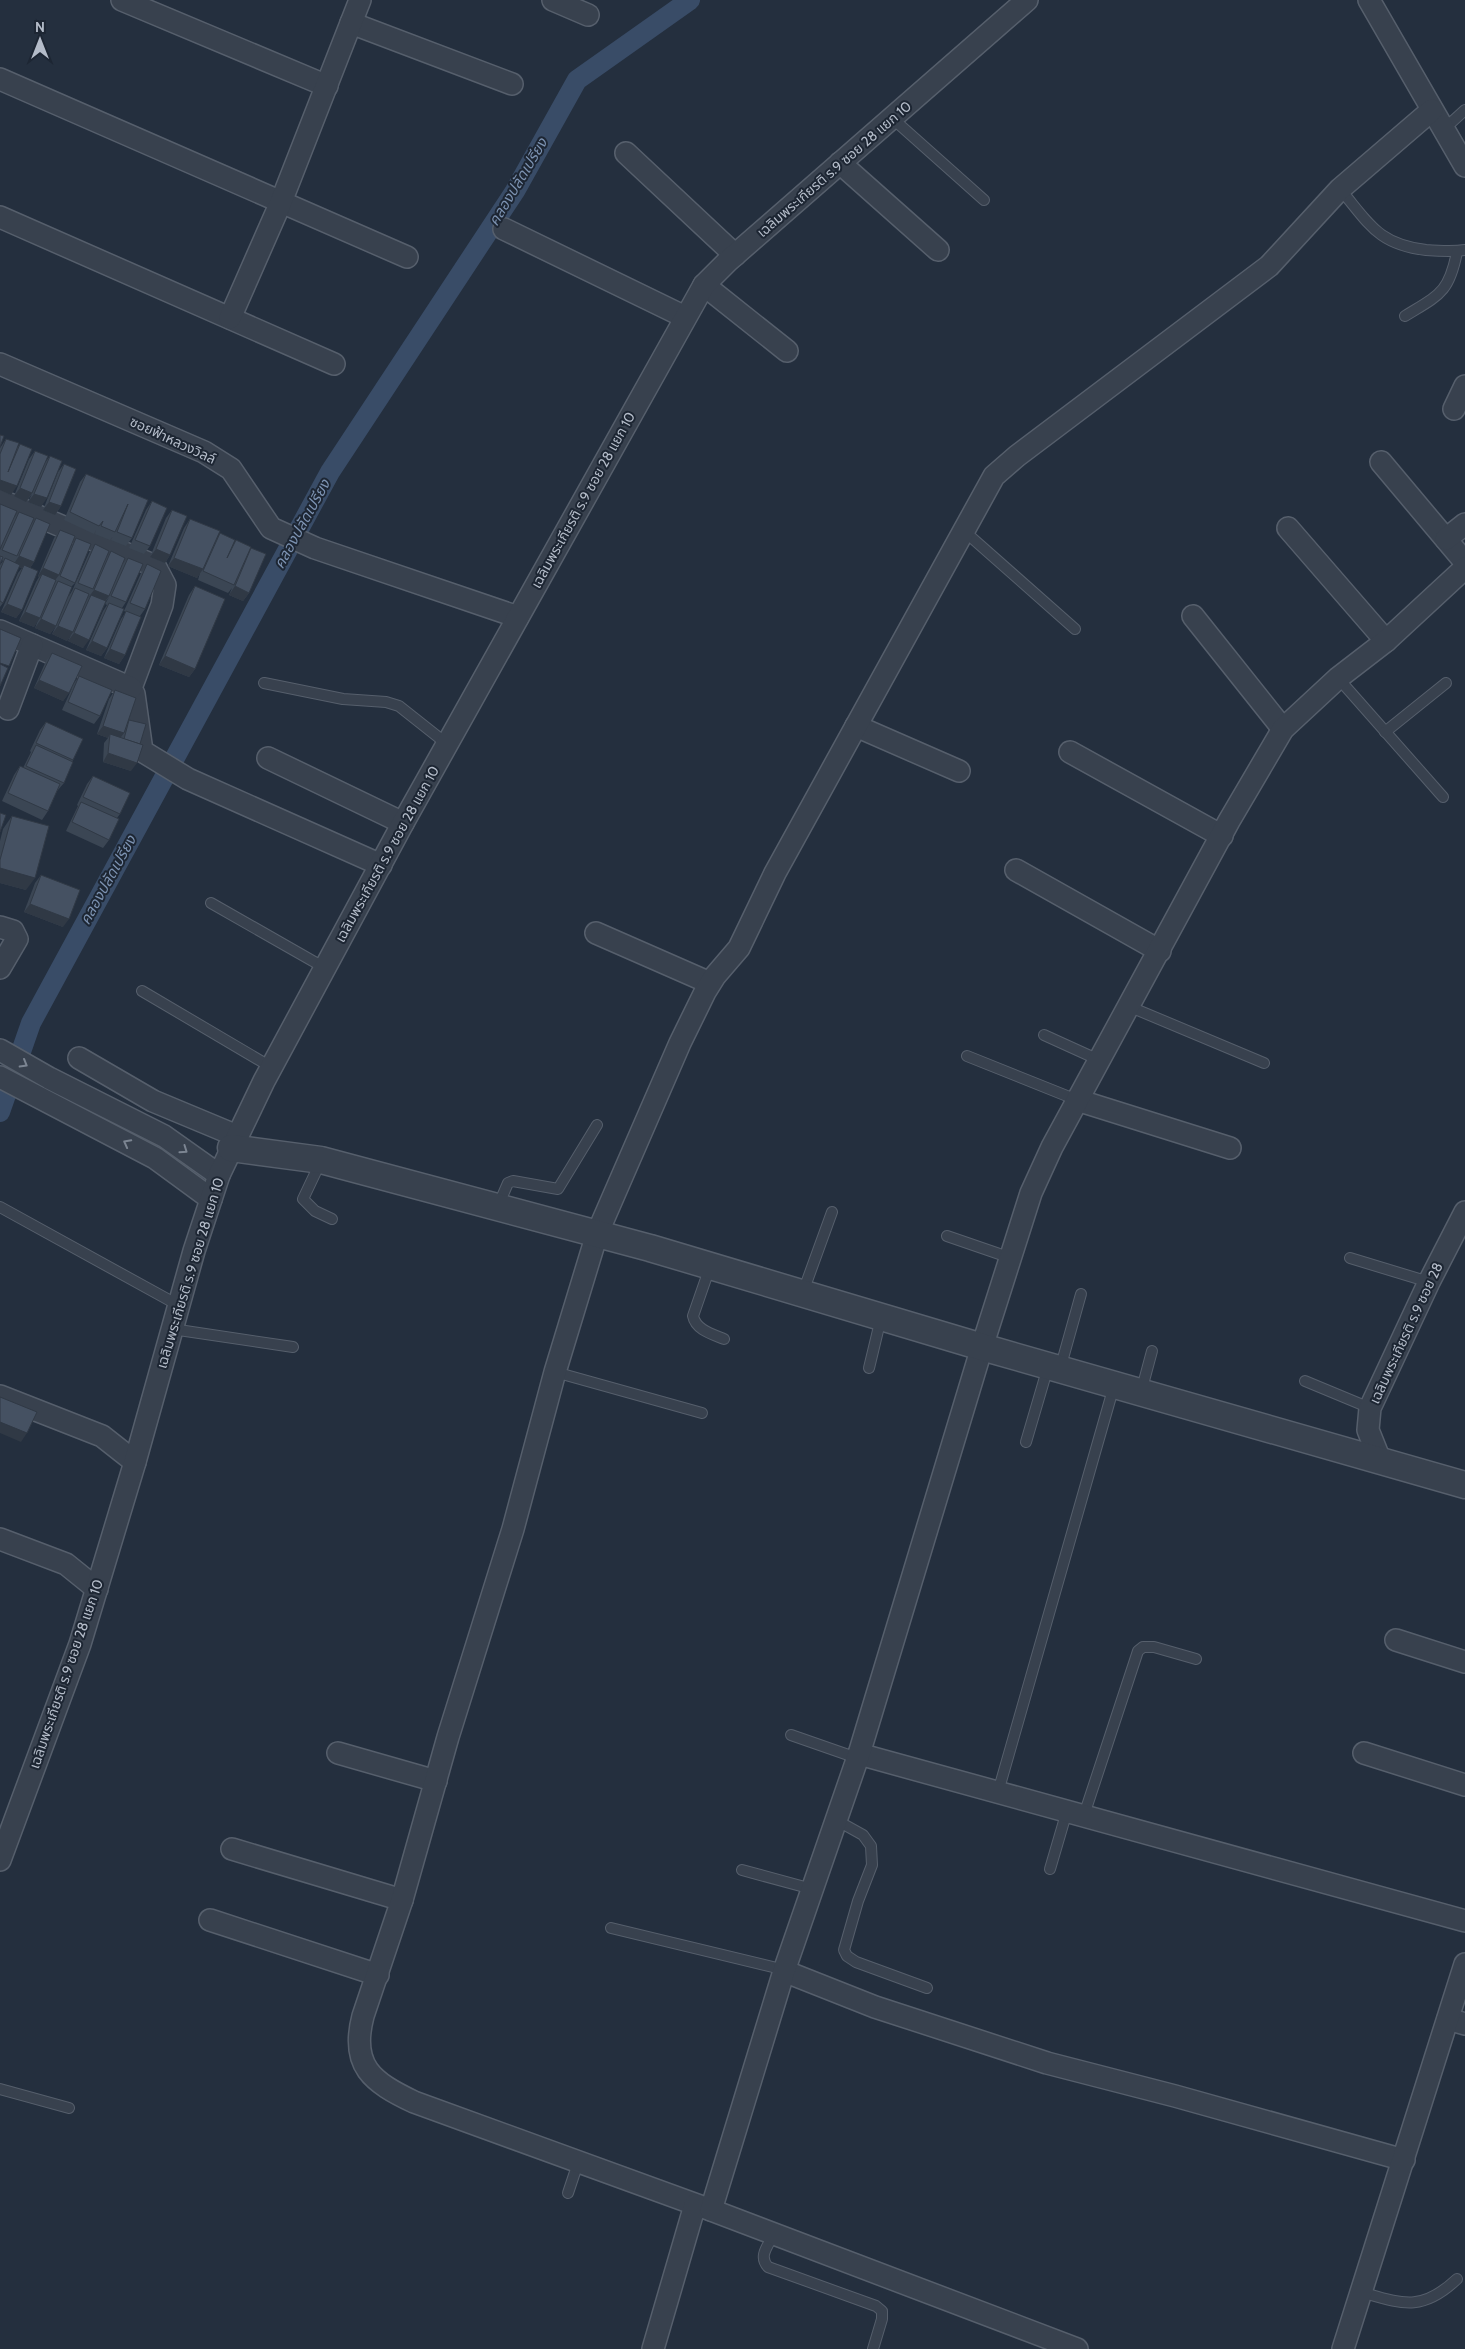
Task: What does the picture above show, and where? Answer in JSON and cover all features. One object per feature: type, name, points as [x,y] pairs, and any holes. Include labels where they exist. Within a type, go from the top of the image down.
[{"type":"street","points":[[122,0],[327,86]]},
{"type":"street","points":[[230,318],[281,202],[360,0]]},
{"type":"street","points":[[553,0],[588,15]]},
{"type":"street","name":"เฉลิมพระเกียรติ ร.9 ซอย 28 แยก 10","points":[[0,1860],[80,1644],[135,1462],[178,1305],[219,1175],[272,1067],[403,823],[704,285],[735,255],[1027,0]]},
{"type":"street","points":[[1369,0],[1465,166]]},
{"type":"street","points":[[351,23],[512,84]]},
{"type":"street","points":[[0,79],[407,257]]},
{"type":"street","points":[[1077,2349],[774,2234],[414,2102],[383,2088],[369,2072],[362,2059],[359,2047],[359,2029],[402,1900],[436,1781],[514,1529],[555,1372],[597,1234],[680,1043],[710,984],[739,948],[748,933],[775,873],[963,530],[994,476],[1017,456],[1269,266],[1340,188],[1432,110]]},
{"type":"street","points":[[626,153],[735,255]]},
{"type":"street","points":[[840,163],[938,250]]},
{"type":"street","points":[[0,217],[334,364]]},
{"type":"street","points":[[504,229],[685,317]]},
{"type":"street","points":[[704,285],[787,352]]},
{"type":"street","name":"ซอยฟ้าหลวงวิลล์","points":[[0,364],[204,452],[231,469],[272,528],[314,548],[518,617]]},
{"type":"street","points":[[1454,409],[1465,386]]},
{"type":"street","points":[[1381,462],[1465,562]]},
{"type":"street","points":[[0,500],[154,566],[165,585],[162,605],[131,688]]},
{"type":"street","points":[[1446,539],[1465,524]]},
{"type":"street","points":[[1288,528],[1386,641]]},
{"type":"street","points":[[653,2349],[858,1756],[982,1347],[1032,1193],[1052,1147],[1128,1006],[1283,729],[1338,678],[1386,641],[1465,568]]},
{"type":"street","points":[[1193,616],[1283,729]]},
{"type":"street","points":[[0,631],[131,688],[134,694],[142,751],[188,779],[380,865]]},
{"type":"street","points":[[8,709],[32,645]]},
{"type":"street","points":[[856,726],[958,771]]},
{"type":"street","points":[[1070,752],[1222,836]]},
{"type":"street","points":[[268,758],[403,823]]},
{"type":"street","points":[[1016,870],[1160,951]]},
{"type":"street","points":[[0,927],[13,931],[17,939],[0,968]]},
{"type":"street","points":[[596,933],[710,984]]},
{"type":"street","points":[[0,1050],[91,1124],[154,1158],[211,1200]]},
{"type":"street","points":[[79,1058],[153,1101],[234,1142],[321,1160],[597,1234],[1054,1368],[1465,1485]]},
{"type":"street","points":[[0,1077],[99,1103],[164,1136],[219,1175]]},
{"type":"street","points":[[1077,1100],[1230,1148]]},
{"type":"street","points":[[91,1124],[99,1103]]},
{"type":"street","points":[[154,1158],[164,1136]]},
{"type":"street","name":"เฉลิมพระเกียรติ ร.9 ซอย 28","points":[[1380,1460],[1368,1430],[1370,1408],[1429,1282],[1465,1212]]},
{"type":"street","points":[[0,1396],[102,1436],[135,1462]]},
{"type":"street","points":[[0,1540],[66,1564],[97,1589]]},
{"type":"street","points":[[1396,1640],[1465,1662]]},
{"type":"street","points":[[338,1753],[436,1781]]},
{"type":"street","points":[[1364,1753],[1465,1785]]},
{"type":"street","points":[[858,1756],[998,1792],[1465,1920]]},
{"type":"street","points":[[232,1849],[402,1900]]},
{"type":"street","points":[[210,1920],[378,1975]]},
{"type":"street","points":[[1343,2349],[1404,2160],[1456,2022],[1465,1964]]},
{"type":"street","points":[[785,1970],[883,2010],[1046,2064],[1175,2096],[1404,2160]]},
{"type":"lane","points":[[1443,130],[1465,110]]},
{"type":"lane","points":[[892,118],[984,200]]},
{"type":"lane","points":[[1340,188],[1375,231],[1386,240],[1407,247],[1461,251],[1448,284],[1438,296],[1405,316]]},
{"type":"lane","points":[[963,530],[1075,629]]},
{"type":"lane","points":[[1338,678],[1443,797]]},
{"type":"lane","points":[[264,683],[343,699],[386,702],[399,706],[447,744]]},
{"type":"lane","points":[[1385,732],[1446,683]]},
{"type":"lane","points":[[211,903],[325,968]]},
{"type":"lane","points":[[142,991],[272,1067]]},
{"type":"lane","points":[[1128,1006],[1264,1064]]},
{"type":"lane","points":[[1044,1035],[1099,1060]]},
{"type":"lane","points":[[967,1056],[1077,1100]]},
{"type":"lane","points":[[498,1207],[508,1183],[512,1181],[558,1190],[597,1125]]},
{"type":"lane","points":[[321,1160],[303,1199],[315,1211],[332,1219]]},
{"type":"lane","points":[[0,1207],[178,1305]]},
{"type":"lane","points":[[803,1293],[832,1212]]},
{"type":"lane","points":[[947,1236],[1011,1258]]},
{"type":"lane","points":[[1350,1258],[1429,1282]]},
{"type":"lane","points":[[710,1266],[693,1316],[699,1327],[724,1339]]},
{"type":"lane","points":[[1026,1442],[1081,1294]]},
{"type":"lane","points":[[869,1368],[881,1317]]},
{"type":"lane","points":[[172,1329],[294,1347]]},
{"type":"lane","points":[[1141,1393],[1152,1351]]},
{"type":"lane","points":[[555,1372],[702,1413]]},
{"type":"lane","points":[[1305,1381],[1370,1408]]},
{"type":"lane","points":[[998,1792],[1114,1385]]},
{"type":"lane","points":[[1050,1869],[1075,1813],[1138,1651],[1143,1647],[1154,1647],[1196,1659]]},
{"type":"lane","points":[[791,1735],[858,1756]]},
{"type":"lane","points":[[836,1820],[863,1835],[871,1846],[872,1856],[872,1864],[858,1900],[845,1943],[844,1950],[847,1956],[856,1962],[927,1988]]},
{"type":"lane","points":[[742,1870],[812,1889]]},
{"type":"lane","points":[[611,1928],[785,1970]]},
{"type":"lane","points":[[0,2089],[69,2108]]},
{"type":"lane","points":[[568,2193],[578,2163]]},
{"type":"lane","points":[[774,2234],[762,2256],[763,2262],[768,2267],[876,2306],[882,2311],[882,2319],[874,2349]]},
{"type":"lane","points":[[1361,2292],[1396,2302],[1419,2303],[1434,2298],[1457,2279]]},
{"type":"building","points":[[0,435],[4,436],[0,447]]},
{"type":"building","points":[[6,439],[19,443],[8,472],[20,444],[32,449],[17,486],[0,480],[0,454]]},
{"type":"building","points":[[35,451],[48,456],[32,493],[20,488]]},
{"type":"building","points":[[50,456],[62,461],[47,498],[34,494]]},
{"type":"building","points":[[64,464],[76,469],[61,506],[49,502]]},
{"type":"building","points":[[86,474],[148,500],[132,538],[117,532],[128,504],[115,532],[101,526],[103,521],[99,526],[70,512]]},
{"type":"building","points":[[152,501],[167,508],[150,546],[135,540]]},
{"type":"building","points":[[0,504],[17,511],[0,549]]},
{"type":"building","points":[[172,510],[187,516],[170,555],[156,549]]},
{"type":"building","points":[[19,512],[34,518],[17,556],[2,550]]},
{"type":"building","points":[[36,518],[50,524],[34,562],[19,556]]},
{"type":"building","points":[[190,519],[220,531],[203,569],[174,558]]},
{"type":"building","points":[[60,530],[75,536],[59,575],[43,568]]},
{"type":"building","points":[[220,533],[235,540],[227,558],[236,540],[251,547],[234,585],[203,571]]},
{"type":"building","points":[[76,538],[91,544],[75,583],[60,576]]},
{"type":"building","points":[[95,544],[109,551],[93,589],[78,583]]},
{"type":"building","points":[[251,548],[266,554],[249,593],[235,586]]},
{"type":"building","points":[[111,551],[125,558],[109,596],[94,590]]},
{"type":"building","points":[[5,558],[20,565],[3,603],[0,601],[0,570]]},
{"type":"building","points":[[128,558],[143,564],[126,602],[111,596]]},
{"type":"building","points":[[147,564],[161,571],[145,609],[130,603]]},
{"type":"building","points":[[24,565],[38,571],[22,610],[7,604]]},
{"type":"building","points":[[42,574],[56,580],[40,618],[25,612]]},
{"type":"building","points":[[58,581],[72,587],[56,626],[41,619]]},
{"type":"building","points":[[195,586],[225,599],[195,669],[165,656]]},
{"type":"building","points":[[75,588],[89,594],[73,632],[58,626]]},
{"type":"building","points":[[91,595],[106,601],[89,640],[74,633]]},
{"type":"building","points":[[109,603],[124,609],[107,648],[92,641]]},
{"type":"building","points":[[126,611],[141,617],[125,655],[110,649]]},
{"type":"building","points":[[0,629],[21,638],[9,666],[0,663]]},
{"type":"building","points":[[52,653],[82,666],[69,693],[39,680]]},
{"type":"building","points":[[0,664],[8,668],[0,686]]},
{"type":"building","points":[[79,676],[112,690],[100,716],[68,702]]},
{"type":"building","points":[[115,690],[136,698],[124,733],[103,726]]},
{"type":"building","points":[[129,720],[146,724],[140,744],[124,739]]},
{"type":"building","points":[[46,722],[83,739],[73,760],[36,743]]},
{"type":"building","points":[[110,734],[143,745],[137,763],[108,753]]},
{"type":"building","points":[[36,745],[73,762],[64,783],[26,766]]},
{"type":"building","points":[[20,766],[60,784],[48,811],[8,793]]},
{"type":"building","points":[[93,776],[130,793],[120,814],[83,797]]},
{"type":"building","points":[[81,802],[119,819],[109,840],[72,822]]},
{"type":"building","points":[[0,813],[6,815],[0,832]]},
{"type":"building","points":[[12,816],[49,826],[35,878],[0,868],[0,860]]},
{"type":"building","points":[[41,875],[80,890],[69,919],[30,904]]},
{"type":"building","points":[[0,1397],[37,1412],[27,1433],[0,1422]]},
{"type":"waterway","name":"คลองปลัดเปรียง","points":[[0,1112],[31,1023],[330,472],[515,191],[577,80],[690,0]]}]
